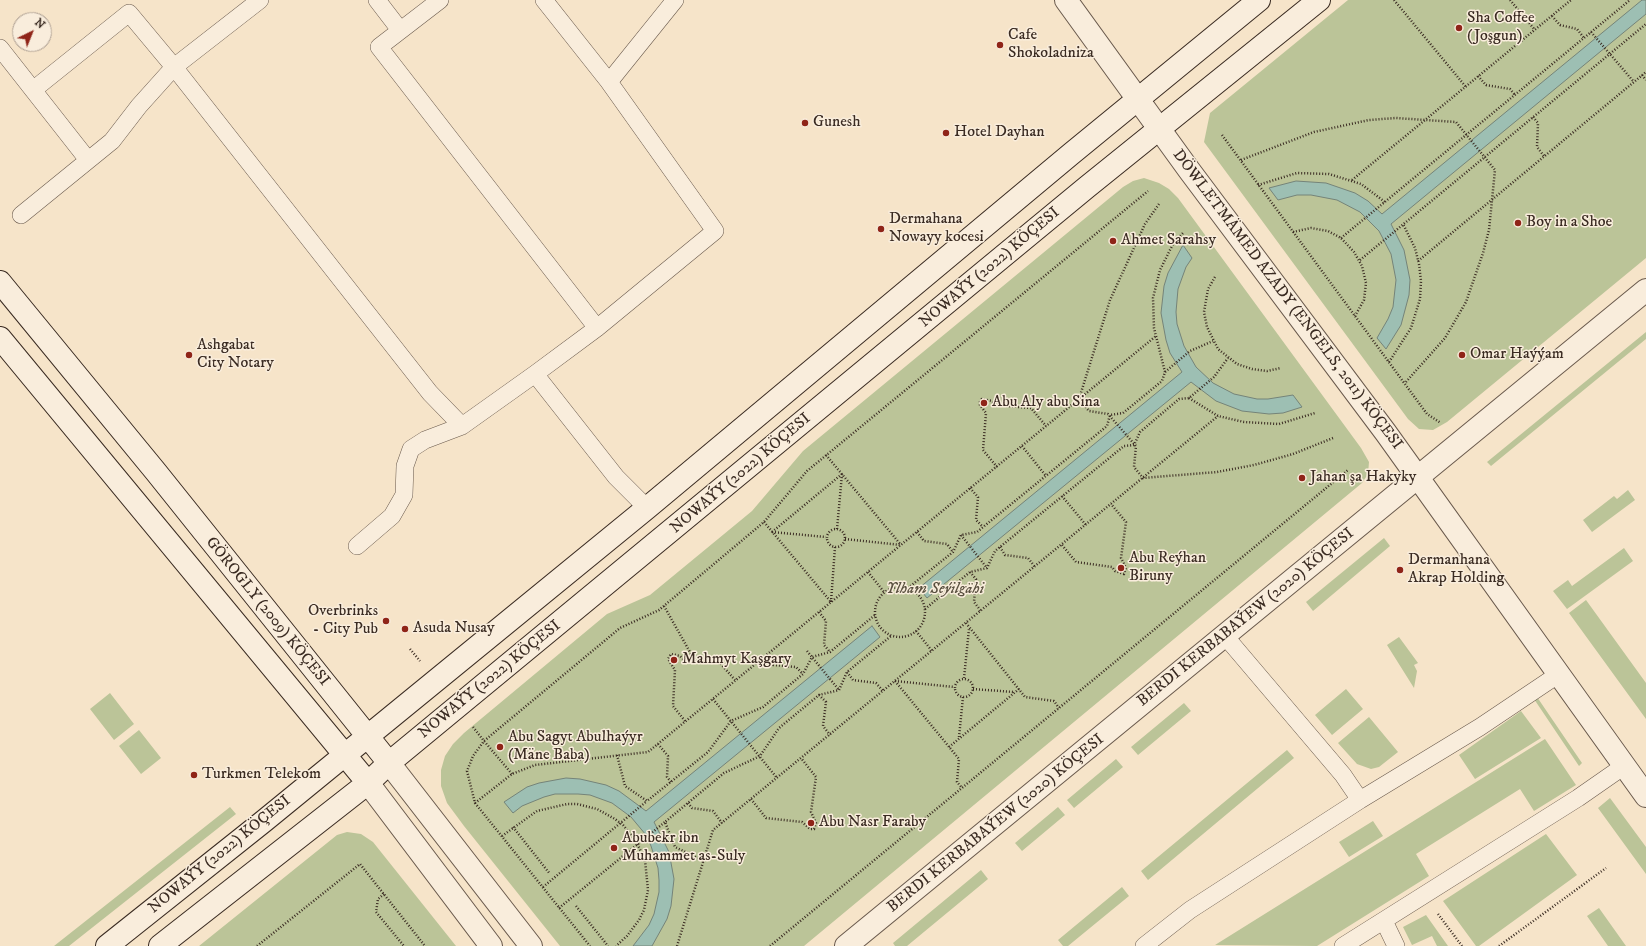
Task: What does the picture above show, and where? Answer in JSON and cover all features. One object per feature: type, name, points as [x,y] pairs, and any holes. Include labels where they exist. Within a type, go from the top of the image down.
[{"type":"main road","name":"DÖWLETMÄMED AZADY (ENGELS, 2011) KÖÇESI","points":[[1066,0],[1418,478],[1645,794]]},
{"type":"main road","name":"NOWAÝY (2022) KÖÇESI","points":[[106,946],[264,821],[366,736],[647,508],[1258,0]]},
{"type":"main road","name":"NOWAÝY (2022) KÖÇESI","points":[[160,946],[368,783],[389,763],[1087,187],[1319,0]]},
{"type":"main road","name":"GÖROGLY (2009) KÖÇESI","points":[[0,282],[151,466],[389,763],[531,946]]},
{"type":"main road","name":"BERDI KERBABAÝEW (2020) KÖÇESI","points":[[846,946],[1646,290]]},
{"type":"main road","name":"GÖROGLY (2009) KÖÇESI","points":[[0,338],[368,783],[491,946]]},
{"type":"lane","points":[[21,215],[112,141],[139,106],[174,67],[260,0]]},
{"type":"lane","points":[[376,0],[400,30]]},
{"type":"lane","points":[[440,0],[379,47],[597,328]]},
{"type":"lane","points":[[357,546],[392,516],[404,495],[405,466],[412,449],[425,440],[462,426],[535,374],[597,328],[715,231],[609,82],[544,0]]},
{"type":"lane","points":[[609,82],[675,0]]},
{"type":"lane","points":[[33,90],[129,13],[174,67],[430,393],[462,426]]},
{"type":"lane","points":[[0,48],[88,160]]},
{"type":"lane","points":[[535,374],[616,477],[647,508]]},
{"type":"lane","points":[[1225,636],[1343,775],[1360,800]]},
{"type":"lane","points":[[1144,946],[1190,910],[1360,800],[1480,727],[1559,674]]},
{"type":"lane","points":[[1343,946],[1578,798],[1624,766]]},
{"type":"lane","points":[[1384,920],[1396,946]]},
{"type":"path","points":[[1394,0],[1466,87]]},
{"type":"path","points":[[1510,0],[1535,30]]},
{"type":"path","points":[[1352,180],[1572,0]]},
{"type":"path","points":[[1341,238],[1630,0]]},
{"type":"path","points":[[1552,16],[1560,25],[1576,29],[1584,38]]},
{"type":"path","points":[[1360,260],[1646,24]]},
{"type":"path","points":[[1591,32],[1634,82]]},
{"type":"path","points":[[1418,261],[1646,72]]},
{"type":"path","points":[[1642,75],[1646,80]]},
{"type":"path","points":[[1478,76],[1486,85],[1510,89],[1515,95]]},
{"type":"path","points":[[1533,117],[1538,122],[1537,147],[1544,156]]},
{"type":"path","points":[[1241,160],[1282,142],[1341,125],[1396,118],[1456,122],[1495,170],[1489,230],[1483,253],[1466,302],[1445,338],[1405,383]]},
{"type":"path","points":[[1222,135],[1427,414],[1442,424]]},
{"type":"path","points":[[1258,185],[1284,176],[1312,172],[1330,174],[1352,180],[1365,187],[1384,203]]},
{"type":"path","points":[[590,946],[475,803],[467,771],[473,756],[484,740],[620,628],[659,610],[664,606],[764,522],[807,471],[826,454],[1148,191]]},
{"type":"path","points":[[1079,399],[1110,300],[1145,224],[1160,204]]},
{"type":"path","points":[[1389,362],[1402,344],[1416,316],[1420,299],[1421,281],[1415,248],[1402,225]]},
{"type":"path","points":[[1293,232],[1310,228],[1328,231],[1341,238],[1349,245],[1360,260],[1364,275],[1365,292],[1361,307],[1355,316]]},
{"type":"path","points":[[1079,399],[1089,411],[1111,416],[1123,413],[1162,381],[1165,372],[1152,313],[1155,284],[1166,256],[1183,233]]},
{"type":"path","points":[[1215,277],[1208,288],[1204,304],[1205,320],[1213,341],[1228,358],[1237,364],[1252,369],[1267,370],[1281,368]]},
{"type":"path","points":[[475,803],[512,774],[535,765],[648,752],[1156,336]]},
{"type":"path","points":[[1165,372],[1190,351],[1213,341]]},
{"type":"path","points":[[987,568],[995,551],[1124,446],[1133,444],[1140,432],[1180,399],[1189,398],[1214,377],[1228,358]]},
{"type":"path","points":[[1189,398],[1218,416],[1244,422],[1279,424],[1315,413]]},
{"type":"path","points":[[997,467],[983,450],[986,414],[980,404],[982,399],[996,405],[1031,408],[1046,426]]},
{"type":"path","points":[[1111,416],[1136,446],[1134,467],[1143,478]]},
{"type":"path","points":[[960,535],[977,532],[1107,426],[1111,416]]},
{"type":"path","points":[[677,946],[713,830],[1218,416]]},
{"type":"path","points":[[1143,478],[1217,472],[1254,465],[1293,454],[1333,438]]},
{"type":"path","points":[[1022,446],[1046,476]]},
{"type":"path","points":[[826,454],[901,545]]},
{"type":"path","points":[[770,946],[1348,470]]},
{"type":"path","points":[[837,528],[842,474]]},
{"type":"path","points":[[772,532],[842,474]]},
{"type":"path","points":[[970,488],[978,497],[976,520],[983,527]]},
{"type":"path","points":[[1062,496],[1086,525]]},
{"type":"path","points":[[1062,545],[1076,562],[1112,567],[1116,571],[1124,574],[1126,568],[1121,558],[1126,522],[1111,504]]},
{"type":"path","points":[[764,522],[831,602]]},
{"type":"path","points":[[826,537],[831,530],[837,528]]},
{"type":"path","points":[[837,528],[842,531],[845,539]]},
{"type":"path","points":[[772,532],[826,537]]},
{"type":"path","points":[[917,532],[924,541],[947,544],[953,552]]},
{"type":"path","points":[[960,535],[987,568]]},
{"type":"path","points":[[908,588],[953,552],[960,535]]},
{"type":"path","points":[[826,537],[829,544],[835,547],[841,546],[845,539]]},
{"type":"path","points":[[845,539],[901,545]]},
{"type":"path","points":[[831,602],[835,547]]},
{"type":"path","points":[[1000,547],[1005,555],[1028,558],[1035,567]]},
{"type":"path","points":[[925,609],[970,572],[987,568]]},
{"type":"path","points":[[868,572],[884,592]]},
{"type":"path","points":[[970,572],[976,579],[974,602],[981,611]]},
{"type":"path","points":[[896,586],[908,588],[917,593],[922,599],[925,609],[924,620],[916,631],[903,637],[891,636],[883,630],[875,616],[876,604],[884,592],[896,586]]},
{"type":"path","points":[[664,606],[695,661]]},
{"type":"path","points":[[819,612],[826,621],[824,645],[830,652]]},
{"type":"path","points":[[543,887],[708,752],[731,721],[763,708],[803,674],[812,657],[830,652],[875,616]]},
{"type":"path","points":[[966,623],[1026,697],[1054,701],[1060,708]]},
{"type":"path","points":[[964,678],[969,628]]},
{"type":"path","points":[[916,631],[932,651]]},
{"type":"path","points":[[839,690],[847,672],[891,636]]},
{"type":"path","points":[[410,649],[422,663]]},
{"type":"path","points":[[807,651],[839,690]]},
{"type":"path","points":[[685,721],[672,706],[675,670],[668,657],[671,654],[675,654],[684,660],[720,663],[735,680]]},
{"type":"path","points":[[765,656],[773,665],[796,667],[803,674]]},
{"type":"path","points":[[847,672],[853,680],[876,683],[883,691]]},
{"type":"path","points":[[954,687],[958,680],[964,678],[970,681],[973,689]]},
{"type":"path","points":[[895,681],[959,758],[957,782],[962,788]]},
{"type":"path","points":[[895,681],[954,687]]},
{"type":"path","points":[[954,687],[957,694],[963,697],[968,696],[973,689]]},
{"type":"path","points":[[973,689],[1015,692]]},
{"type":"path","points":[[949,747],[1019,689]]},
{"type":"path","points":[[559,908],[724,773],[760,756],[779,728],[820,695],[839,690]]},
{"type":"path","points":[[820,695],[826,702],[823,726],[830,735]]},
{"type":"path","points":[[959,738],[963,697]]},
{"type":"path","points":[[713,699],[777,778]]},
{"type":"path","points":[[473,727],[512,774]]},
{"type":"path","points":[[658,744],[668,756],[666,776],[671,782]]},
{"type":"path","points":[[617,755],[625,786],[646,802]]},
{"type":"path","points":[[751,799],[766,818],[802,822],[810,829],[814,829],[816,823],[812,812],[816,777],[801,758]]},
{"type":"path","points":[[688,803],[692,808],[713,810],[722,823]]},
{"type":"path","points":[[502,836],[537,810],[567,804],[577,804],[597,809],[622,822],[639,843],[647,870],[646,900],[644,910],[634,928],[616,946]]},
{"type":"path","points":[[664,823],[675,847],[704,861]]},
{"type":"path","points":[[513,827],[550,874]]},
{"type":"path","points":[[257,946],[360,864],[425,946]]},
{"type":"path","points":[[1499,946],[1606,868]]},
{"type":"path","points":[[384,894],[378,899],[376,912],[404,946]]},
{"type":"path","points":[[576,906],[608,946]]},
{"type":"path","points":[[1435,908],[1462,946]]},
{"type":"green space","points":[[1348,0],[1646,0],[1646,258],[1447,422],[1433,430],[1419,429],[1408,419],[1204,142],[1210,113]]},
{"type":"green space","name":"Ylham Seýilgähi","points":[[1144,178],[1159,183],[1169,189],[1178,198],[1361,448],[1369,462],[1368,474],[1362,483],[804,946],[560,946],[447,803],[441,786],[441,770],[445,756],[453,744],[464,733],[607,614],[650,595],[752,511],[803,451],[1123,187],[1133,181]]},
{"type":"green space","points":[[1646,332],[1646,339],[1491,466],[1487,462]]},
{"type":"green space","points":[[1628,490],[1635,500],[1592,532],[1583,520],[1614,496],[1617,499]]},
{"type":"green space","points":[[1384,538],[1390,546],[1313,611],[1306,602]]},
{"type":"green space","points":[[1624,548],[1633,561],[1567,609],[1553,591],[1568,580],[1572,586]]},
{"type":"green space","points":[[1586,600],[1646,683],[1646,719],[1569,613]]},
{"type":"green space","points":[[1399,637],[1418,663],[1414,665],[1417,671],[1414,688],[1387,645]]},
{"type":"green space","points":[[1346,689],[1363,709],[1332,735],[1315,715]]},
{"type":"green space","points":[[110,693],[134,724],[114,740],[90,709]]},
{"type":"green space","points":[[1537,697],[1582,763],[1579,766],[1534,699]]},
{"type":"green space","points":[[1184,703],[1191,711],[1138,755],[1131,747]]},
{"type":"green space","points":[[1521,711],[1541,738],[1475,779],[1459,755]]},
{"type":"green space","points":[[1369,717],[1398,752],[1379,767],[1371,769],[1357,764],[1338,743]]},
{"type":"green space","points":[[139,730],[161,758],[141,774],[119,746]]},
{"type":"green space","points":[[1545,739],[1576,785],[1534,811],[1520,789],[1416,854],[1429,876],[1317,946],[1215,945]]},
{"type":"green space","points":[[1287,750],[1294,758],[1148,880],[1141,871]]},
{"type":"green space","points":[[1116,759],[1123,767],[1074,808],[1067,800]]},
{"type":"green space","points":[[1610,798],[1646,847],[1646,874],[1598,808]]},
{"type":"green space","points":[[230,807],[236,814],[69,946],[54,946]]},
{"type":"green space","points":[[1058,807],[1065,815],[1022,851],[1015,843]]},
{"type":"green space","points":[[1373,821],[1383,836],[1349,857],[1339,842]]},
{"type":"green space","points":[[347,832],[361,834],[373,842],[456,946],[199,946],[337,835]]},
{"type":"green space","points":[[1546,834],[1577,875],[1479,946],[1476,946],[1443,901]]},
{"type":"green space","points":[[981,870],[988,879],[907,946],[895,946],[893,943]]},
{"type":"green space","points":[[1122,887],[1129,896],[1068,946],[1063,946],[1058,940]]},
{"type":"green space","points":[[1599,908],[1626,946],[1608,946],[1587,916]]},
{"type":"green space","points":[[1426,915],[1448,946],[1437,946],[1432,936],[1412,945],[1403,927]]},
{"type":"water","points":[[1642,0],[1646,0],[1646,14],[1391,224],[1404,250],[1410,280],[1409,295],[1401,325],[1386,349],[1377,338],[1393,307],[1396,280],[1391,254],[1379,231],[1360,212],[1337,200],[1311,195],[1297,195],[1278,200],[1269,188],[1296,181],[1326,183],[1355,193],[1368,201],[1382,214]]},
{"type":"water","points":[[1183,245],[1192,258],[1186,267],[1178,289],[1176,312],[1177,324],[1184,346],[1196,367],[1213,383],[1234,394],[1257,399],[1268,399],[1293,395],[1302,407],[1283,413],[1269,414],[1242,411],[1216,401],[1191,382],[927,598],[919,588],[1182,372],[1170,353],[1161,313],[1164,286],[1168,273]]},
{"type":"water","points":[[872,626],[880,637],[654,822],[669,852],[674,879],[671,906],[667,919],[652,946],[633,946],[649,925],[654,914],[659,892],[659,880],[658,868],[651,846],[646,835],[631,817],[612,803],[590,795],[555,794],[522,806],[513,813],[504,802],[527,787],[566,778],[580,779],[606,785],[619,791],[646,811]]},
{"type":"place","name":"Sha Coffee (Joşgun)","points":[[1459,28]]},
{"type":"place","name":"Cafe Shokoladniza","points":[[1000,45]]},
{"type":"place","name":"Gunesh","points":[[805,123]]},
{"type":"place","name":"Hotel Dayhan","points":[[946,133]]},
{"type":"place","name":"Boy in a Shoe","points":[[1518,223]]},
{"type":"place","name":"Dermahana Nowayy kocesi","points":[[881,229]]},
{"type":"place","name":"Ahmet Sarahsy","points":[[1113,241]]},
{"type":"place","name":"Ashgabat City Notary","points":[[189,355]]},
{"type":"place","name":"Omar Haýýam","points":[[1462,355]]},
{"type":"place","name":"Abu Aly abu Sina","points":[[984,403]]},
{"type":"place","name":"Jahan şa Hakyky","points":[[1302,478]]},
{"type":"place","name":"Abu Reýhan Biruny","points":[[1121,568]]},
{"type":"place","name":"Dermanhana Akrap Holding","points":[[1400,570]]},
{"type":"place","name":"Overbrinks - City Pub","points":[[386,621]]},
{"type":"place","name":"Asuda Nusay","points":[[405,629]]},
{"type":"place","name":"Mahmyt Kaşgary","points":[[674,660]]},
{"type":"place","name":"Abu Sagyt Abulhaýyr (Mäne Baba)","points":[[500,747]]},
{"type":"place","name":"Turkmen Telekom","points":[[194,775]]},
{"type":"place","name":"Abu Nasr Faraby","points":[[811,823]]},
{"type":"place","name":"Abubekr ibn Muhammet as-Suly","points":[[614,848]]}]
